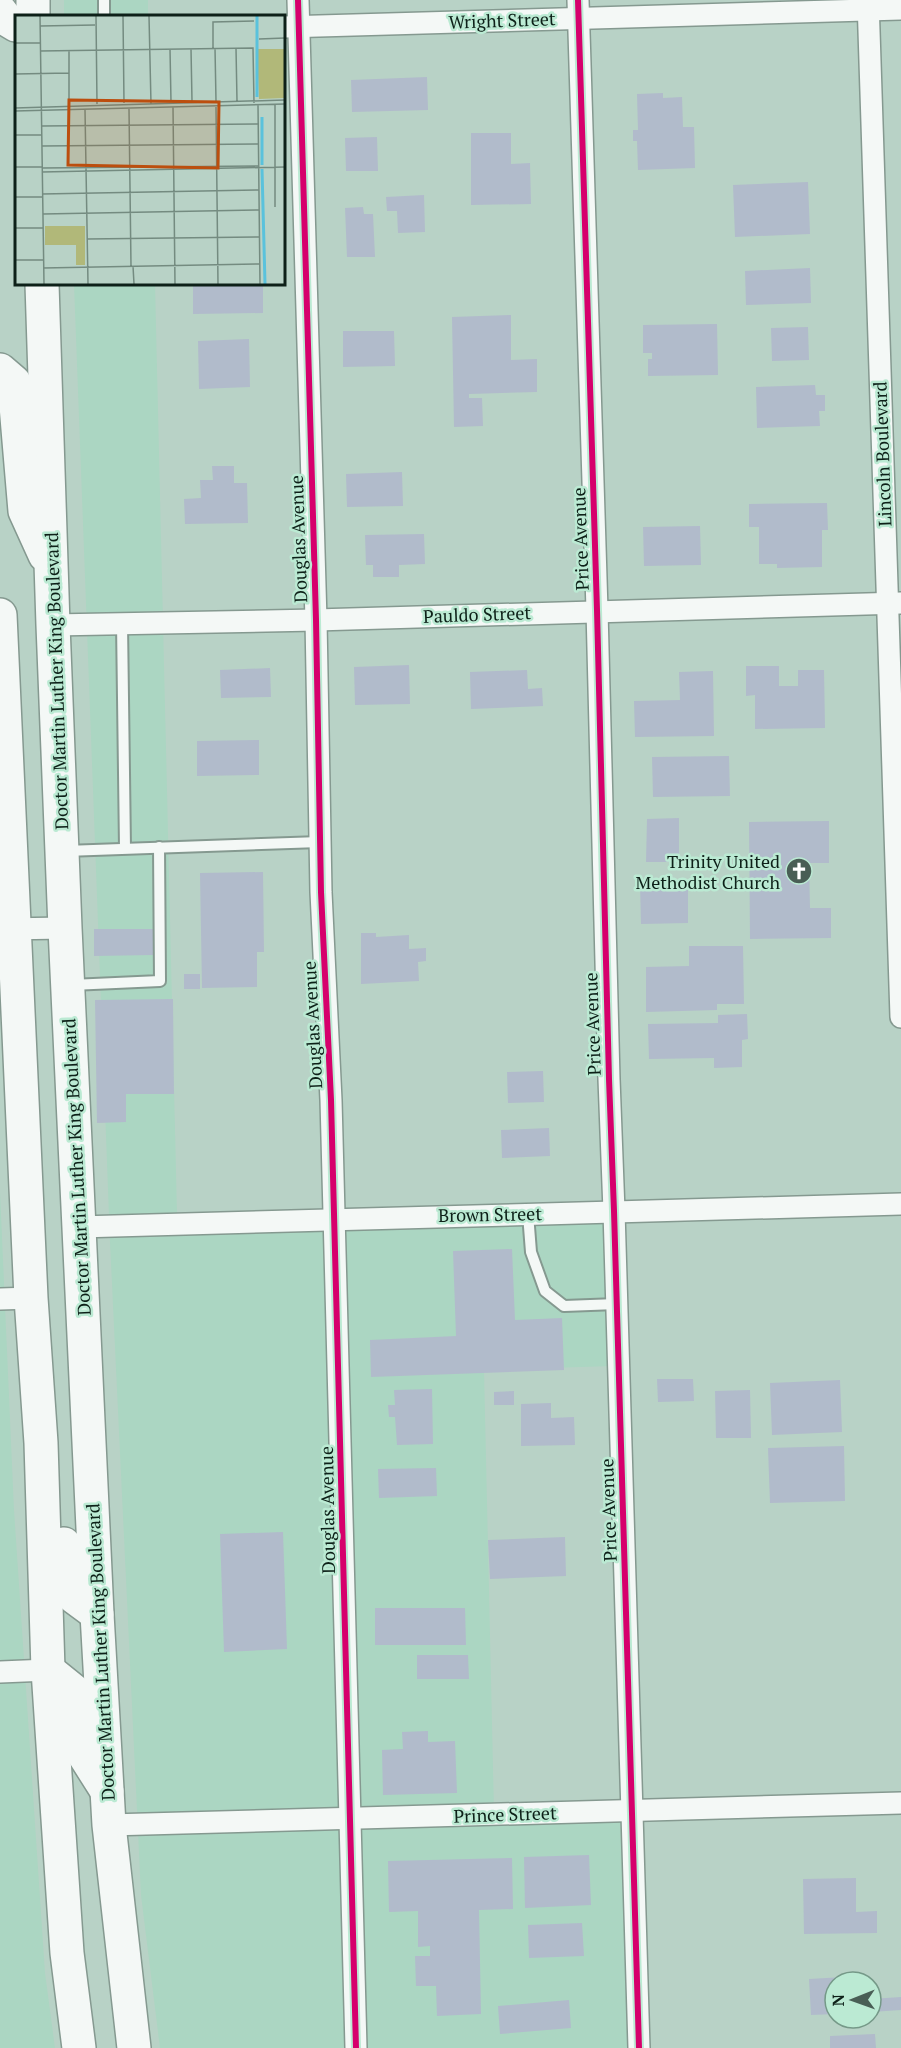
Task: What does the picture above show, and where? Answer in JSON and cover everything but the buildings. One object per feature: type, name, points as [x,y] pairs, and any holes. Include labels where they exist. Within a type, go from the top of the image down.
[{"type":"main road","points":[[0,11],[6,19],[15,24]]},
{"type":"main road","name":"Doctor Martin Luther King Boulevard","points":[[42,285],[65,928],[97,1614],[109,1825],[134,2048]]},
{"type":"main road","points":[[0,370],[14,382],[25,511],[51,571]]},
{"type":"main road","points":[[0,615],[15,1299],[42,1443],[48,1670],[67,1953],[79,2048]]},
{"type":"main road","points":[[42,1443],[58,1466],[67,1586],[74,1597],[97,1614]]},
{"type":"main road","points":[[48,1670],[74,1691],[81,1750],[108,1792]]},
{"type":"street","name":"Douglas Avenue","points":[[298,0],[291,27],[316,620],[320,842],[334,1218],[356,2048]]},
{"type":"street","name":"Wright Street","points":[[291,27],[579,9],[868,5],[901,9]]},
{"type":"street","name":"Lincoln Boulevard","points":[[868,5],[894,603],[901,1017]]},
{"type":"street","name":"Price Avenue","points":[[579,9],[639,2048]]},
{"type":"street","name":"Pauldo Street","points":[[53,625],[316,620],[894,603]]},
{"type":"street","points":[[7,929],[65,928]]},
{"type":"street","name":"Brown Street","points":[[79,1227],[334,1218],[901,1204]]},
{"type":"street","points":[[0,1672],[48,1670]]},
{"type":"street","name":"Prince Street","points":[[109,1825],[901,1803]]},
{"type":"lane","points":[[122,624],[125,848]]},
{"type":"lane","points":[[62,851],[320,842]]},
{"type":"lane","points":[[68,986],[160,981],[159,848]]},
{"type":"lane","points":[[528,1214],[531,1252],[545,1291],[564,1306],[617,1304]]},
{"type":"shaded area","points":[[64,0],[148,0],[148,15],[64,15]]},
{"type":"shaded area","points":[[74,285],[155,285],[177,1214],[608,1206],[613,1366],[484,1370],[494,1812],[625,1809],[631,2048],[160,2048],[141,1895],[110,1242]]},
{"type":"shaded area","points":[[0,1192],[14,1510],[45,1973],[55,2048],[0,2048]]},
{"type":"cycle path","points":[[298,0],[316,620],[321,892],[331,1100],[356,2048]]},
{"type":"cycle path","points":[[578,0],[639,2048]]},
{"type":"place","name":"Trinity United Methodist Church","points":[[799,871]]}]
